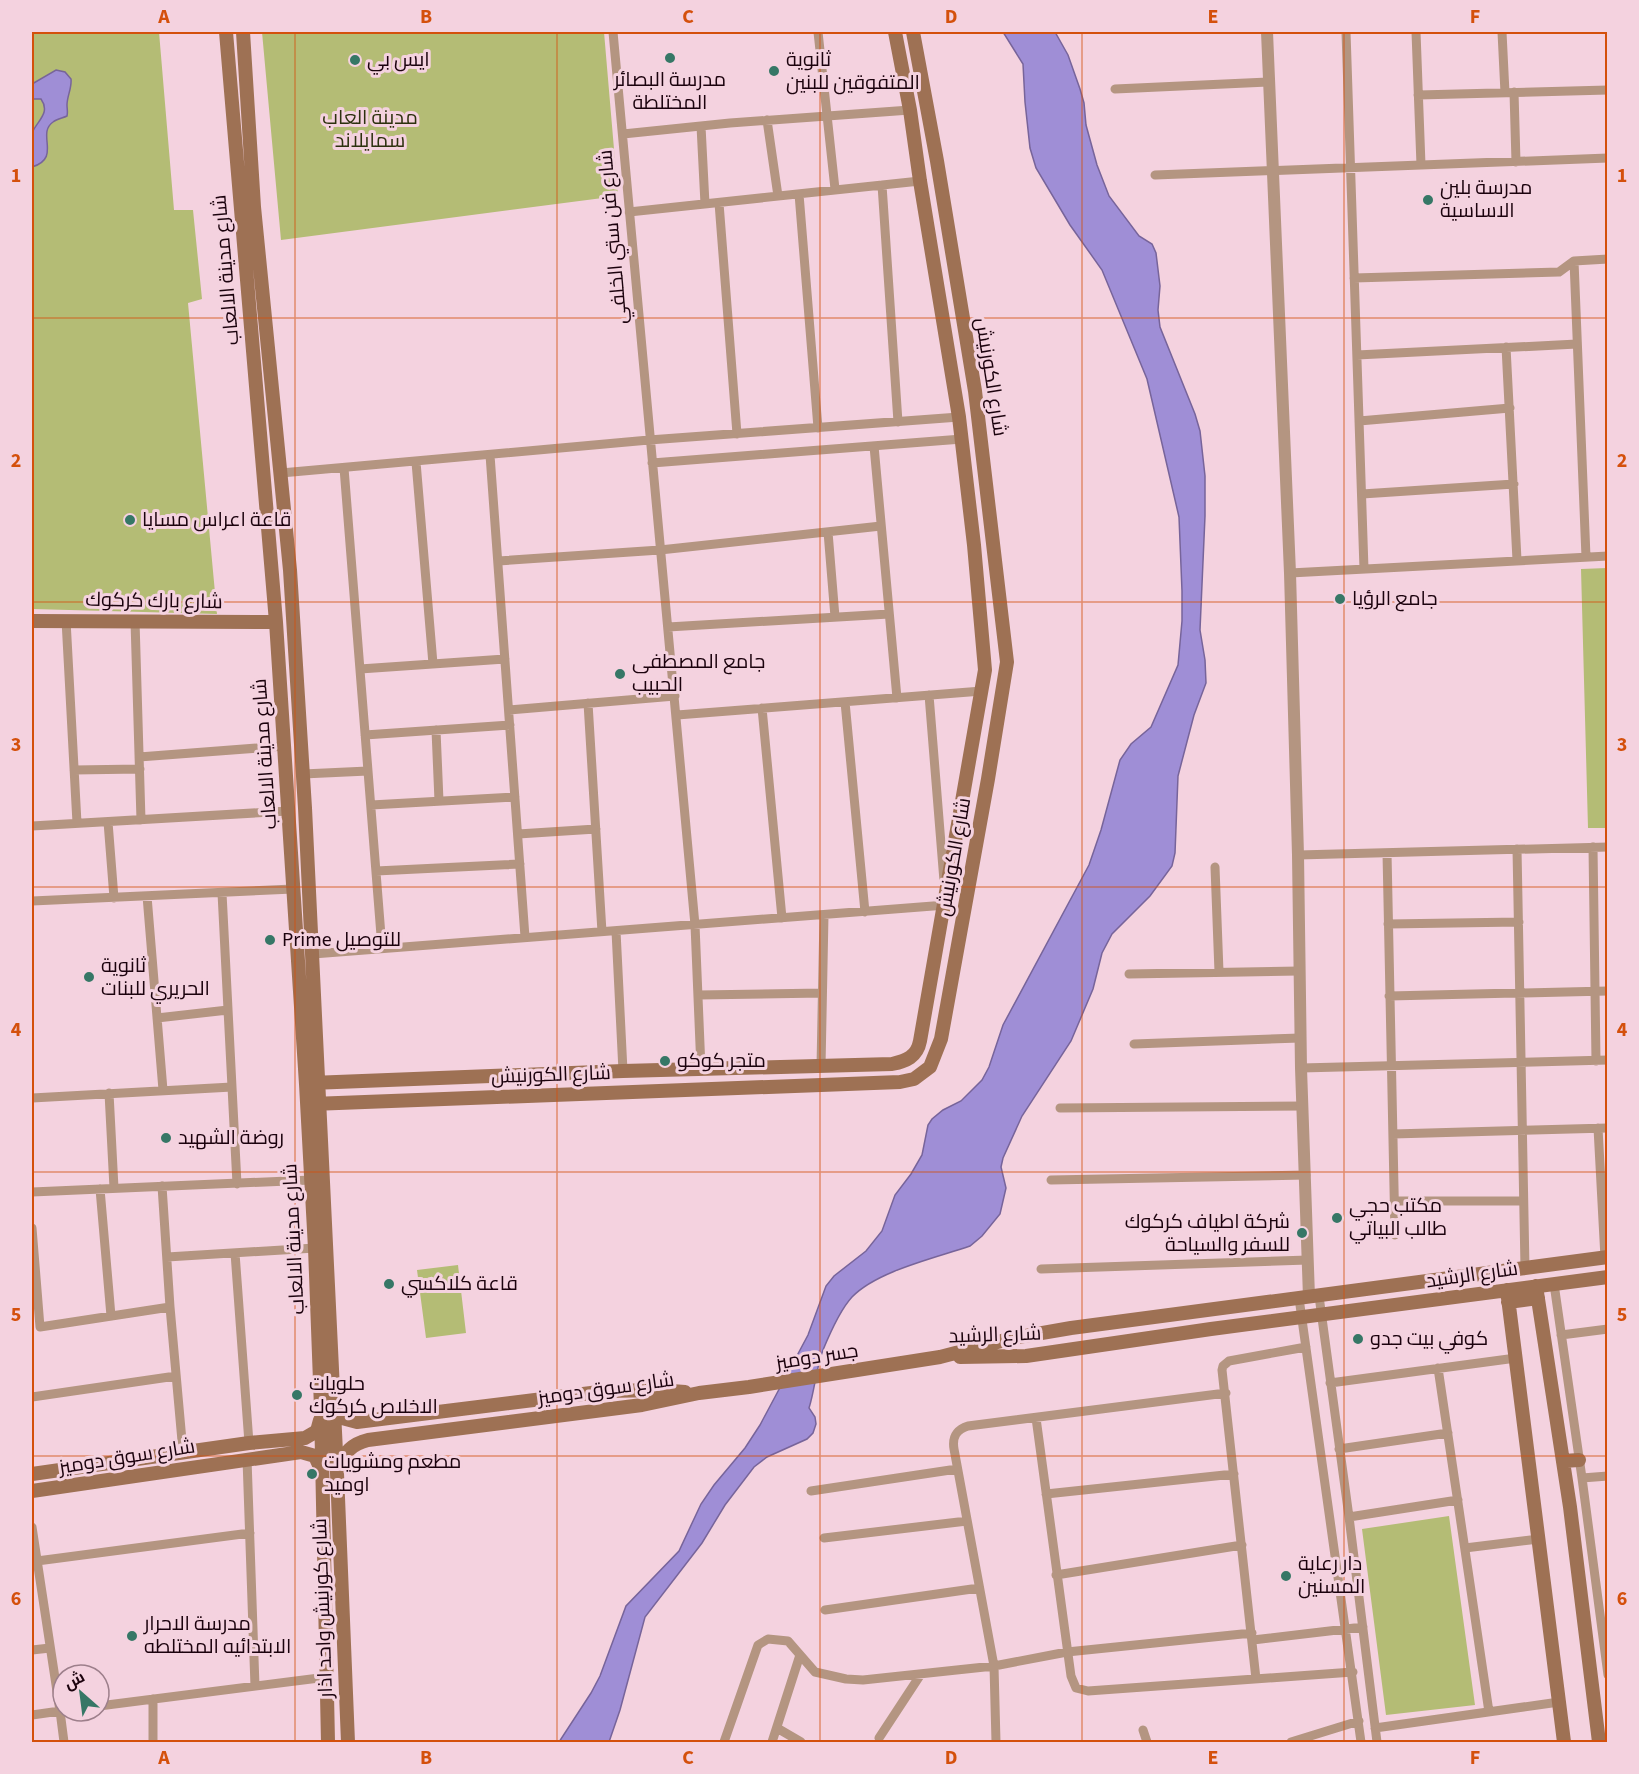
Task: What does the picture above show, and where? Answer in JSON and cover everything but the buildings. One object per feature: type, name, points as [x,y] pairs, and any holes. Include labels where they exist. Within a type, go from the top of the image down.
[{"type":"main road","name":"شارع مدينة الالعاب","points":[[226,32],[276,622],[293,889],[312,1083],[337,1473]]},
{"type":"main road","name":"شارع مدينة الالعاب","points":[[243,32],[254,207],[290,570],[313,954],[312,1083]]},
{"type":"main road","name":"شارع الكورنيش","points":[[312,1083],[623,1071],[892,1064],[909,1060],[916,1052],[946,905],[985,670],[959,417],[910,110],[895,32]]},
{"type":"main road","name":"شارع الكورنيش","points":[[313,1104],[900,1082],[914,1079],[930,1067],[938,1050],[947,1007],[988,778],[1006,662],[976,401],[913,32]]},
{"type":"main road","points":[[936,278],[956,274]]},
{"type":"main road","points":[[257,401],[273,398]]},
{"type":"main road","points":[[979,603],[1000,600]]},
{"type":"main road","name":"شارع بارك كركوك","points":[[32,621],[276,622]]},
{"type":"main road","points":[[280,690],[297,689]]},
{"type":"main road","points":[[553,1095],[554,1074]]},
{"type":"main road","name":"شارع مدينة الالعاب","points":[[313,1104],[311,1180],[322,1475]]},
{"type":"main road","name":"شارع الرشيد","points":[[940,1357],[1013,1338],[1606,1258]]},
{"type":"main road","name":"شارع الرشيد","points":[[940,1357],[1026,1356],[1321,1314],[1508,1296],[1537,1292],[1554,1284],[1608,1277]]},
{"type":"main road","points":[[1537,1292],[1563,1461],[1599,1743]]},
{"type":"main road","points":[[1508,1296],[1564,1743]]},
{"type":"main road","name":"جسر دوميز","points":[[699,1393],[940,1357]]},
{"type":"main road","name":"شارع سوق دوميز","points":[[333,1401],[336,1411],[342,1418],[349,1422],[357,1422],[607,1391],[658,1390],[699,1393]]},
{"type":"main road","name":"شارع سوق دوميز","points":[[337,1473],[346,1452],[355,1444],[362,1442],[642,1405],[699,1393]]},
{"type":"main road","name":"شارع سوق دوميز","points":[[32,1491],[247,1459],[293,1446],[314,1434],[319,1427],[321,1414]]},
{"type":"main road","name":"شارع سوق دوميز","points":[[32,1474],[249,1443],[293,1446],[315,1456],[322,1475]]},
{"type":"main road","points":[[1563,1461],[1580,1460]]},
{"type":"main road","points":[[90,1466],[92,1482]]},
{"type":"main road","name":"شارع كورنيش واحد اذار","points":[[337,1473],[348,1743]]},
{"type":"main road","name":"شارع كورنيش واحد اذار","points":[[322,1475],[328,1743]]},
{"type":"street","name":"شارع فن ستي الخلفي","points":[[613,32],[695,925],[701,1069]]},
{"type":"street","points":[[818,32],[836,189]]},
{"type":"street","points":[[1267,32],[1271,171],[1290,573],[1298,855],[1300,1038],[1309,1297],[1301,1317],[1353,1672],[1361,1743]]},
{"type":"street","points":[[1346,32],[1364,569]]},
{"type":"street","points":[[1416,32],[1420,165]]},
{"type":"street","points":[[1502,32],[1516,162]]},
{"type":"street","points":[[1115,89],[1268,82]]},
{"type":"street","points":[[1418,95],[1608,90]]},
{"type":"street","points":[[623,134],[767,120],[910,110]]},
{"type":"street","points":[[767,120],[778,196]]},
{"type":"street","points":[[701,126],[705,204]]},
{"type":"street","points":[[1155,175],[1608,158]]},
{"type":"street","points":[[629,212],[920,181]]},
{"type":"street","points":[[882,185],[898,422]]},
{"type":"street","points":[[799,194],[818,428]]},
{"type":"street","points":[[719,203],[736,434]]},
{"type":"street","points":[[1354,278],[1559,272],[1574,261],[1608,259]]},
{"type":"street","points":[[1574,261],[1586,557]]},
{"type":"street","points":[[1357,356],[1577,344]]},
{"type":"street","points":[[1506,347],[1517,560]]},
{"type":"street","points":[[1359,421],[1510,408]]},
{"type":"street","name":"شارع الكورنيش","points":[[281,472],[649,440],[959,417]]},
{"type":"street","points":[[651,463],[962,439]]},
{"type":"street","points":[[874,446],[897,698]]},
{"type":"street","points":[[490,455],[525,937]]},
{"type":"street","points":[[416,462],[433,664]]},
{"type":"street","points":[[344,468],[382,948]]},
{"type":"street","points":[[1362,494],[1514,484]]},
{"type":"street","points":[[498,561],[660,550],[882,526]]},
{"type":"street","points":[[828,532],[835,617]]},
{"type":"street","points":[[1290,573],[1608,556]]},
{"type":"street","points":[[668,627],[889,614]]},
{"type":"street","points":[[66,620],[78,824]]},
{"type":"street","points":[[135,621],[141,820]]},
{"type":"street","points":[[360,669],[505,659]]},
{"type":"street","points":[[677,716],[982,691]]},
{"type":"street","points":[[313,954],[946,905],[930,695]]},
{"type":"street","points":[[508,710],[675,696]]},
{"type":"street","points":[[845,702],[865,912]]},
{"type":"street","points":[[588,703],[602,932]]},
{"type":"street","points":[[762,708],[782,918]]},
{"type":"street","points":[[365,735],[510,725]]},
{"type":"street","points":[[436,730],[439,801]]},
{"type":"street","points":[[140,757],[284,746]]},
{"type":"street","points":[[74,770],[140,769]]},
{"type":"street","points":[[303,774],[368,771]]},
{"type":"street","points":[[371,805],[515,797]]},
{"type":"street","points":[[32,826],[288,811]]},
{"type":"street","points":[[108,822],[114,898]]},
{"type":"street","points":[[518,834],[596,829]]},
{"type":"street","points":[[1593,847],[1596,1061]]},
{"type":"street","points":[[1298,855],[1608,847]]},
{"type":"street","points":[[1517,849],[1525,1268]]},
{"type":"street","points":[[1387,853],[1395,1235]]},
{"type":"street","points":[[376,871],[520,864]]},
{"type":"street","points":[[1215,867],[1220,972]]},
{"type":"street","points":[[32,901],[293,889]]},
{"type":"street","points":[[222,893],[237,1184]]},
{"type":"street","points":[[147,896],[163,1089]]},
{"type":"street","points":[[821,1067],[824,915]]},
{"type":"street","points":[[1388,924],[1519,922]]},
{"type":"street","points":[[616,931],[623,1071]]},
{"type":"street","points":[[1129,974],[1299,971]]},
{"type":"street","points":[[1389,996],[1608,991]]},
{"type":"street","points":[[698,995],[822,993]]},
{"type":"street","points":[[157,1018],[228,1010]]},
{"type":"street","points":[[1134,1044],[1300,1038]]},
{"type":"street","points":[[1301,1068],[1608,1060]]},
{"type":"street","points":[[32,1098],[232,1087]]},
{"type":"street","points":[[109,1093],[114,1188]]},
{"type":"street","points":[[1060,1108],[1303,1106]]},
{"type":"street","points":[[1393,1134],[1603,1128],[1606,1258]]},
{"type":"street","points":[[1051,1180],[1306,1175]]},
{"type":"street","points":[[32,1192],[311,1180]]},
{"type":"street","points":[[162,1186],[183,1452]]},
{"type":"street","points":[[100,1189],[111,1316]]},
{"type":"street","points":[[1394,1201],[1524,1200]]},
{"type":"street","points":[[32,1228],[36,1328],[170,1307]]},
{"type":"street","points":[[167,1257],[315,1248]]},
{"type":"street","points":[[235,1253],[249,1443]]},
{"type":"street","points":[[1041,1269],[1308,1260]]},
{"type":"street","points":[[1554,1284],[1608,1675]]},
{"type":"street","points":[[1309,1297],[1321,1314],[1377,1743]]},
{"type":"street","points":[[1561,1335],[1608,1329]]},
{"type":"street","points":[[1256,1679],[1222,1370],[1229,1361],[1306,1347]]},
{"type":"street","points":[[1330,1383],[1516,1358]]},
{"type":"street","points":[[1438,1368],[1489,1712]]},
{"type":"street","points":[[32,1397],[176,1376]]},
{"type":"street","points":[[996,1743],[994,1666],[952,1441],[955,1434],[961,1428],[968,1426],[1226,1393]]},
{"type":"street","points":[[1313,1398],[1332,1395]]},
{"type":"street","points":[[1036,1418],[1072,1683],[1082,1691],[1353,1672]]},
{"type":"street","points":[[1340,1449],[1448,1432]]},
{"type":"street","points":[[247,1459],[255,1686]]},
{"type":"street","points":[[811,1491],[957,1469]]},
{"type":"street","points":[[1046,1494],[1234,1474]]},
{"type":"street","points":[[1582,1478],[1608,1476]]},
{"type":"street","points":[[1349,1517],[1458,1500]]},
{"type":"street","points":[[824,1538],[967,1521]]},
{"type":"street","points":[[32,1527],[53,1663]]},
{"type":"street","points":[[37,1561],[250,1533]]},
{"type":"street","points":[[1465,1548],[1539,1539]]},
{"type":"street","points":[[1056,1575],[1242,1545]]},
{"type":"street","points":[[825,1610],[979,1588]]},
{"type":"street","points":[[724,1743],[758,1645],[768,1639],[788,1641],[815,1672],[846,1679],[864,1680],[994,1666],[1067,1652],[1363,1627]]},
{"type":"street","points":[[32,1650],[50,1648]]},
{"type":"street","points":[[772,1743],[800,1655]]},
{"type":"street","points":[[879,1738],[921,1674]]},
{"type":"street","points":[[111,1704],[327,1677]]},
{"type":"street","points":[[153,1699],[153,1743]]},
{"type":"street","points":[[1375,1728],[1559,1702]]},
{"type":"street","points":[[32,1715],[51,1712]]},
{"type":"street","points":[[1291,1743],[1359,1721]]},
{"type":"street","points":[[62,1723],[64,1743]]},
{"type":"street","points":[[777,1728],[801,1743]]},
{"type":"street","points":[[1143,1730],[1147,1743]]},
{"type":"green space","points":[[32,32],[159,32],[174,210],[193,210],[202,299],[188,303],[217,614],[32,609]]},
{"type":"green space","name":"مدينة العاب سمايلاند","points":[[262,32],[604,32],[618,196],[281,240]]},
{"type":"green space","points":[[1607,568],[1607,828],[1588,828],[1581,569]]},
{"type":"green space","points":[[458,1265],[466,1333],[426,1338],[417,1270]]},
{"type":"green space","points":[[1449,1516],[1475,1705],[1386,1715],[1362,1529]]},
{"type":"shaded area","points":[[1003,32],[1055,32],[1068,55],[1084,103],[1086,125],[1097,165],[1109,196],[1139,236],[1152,244],[1156,253],[1160,286],[1158,310],[1160,327],[1200,431],[1205,476],[1205,516],[1200,630],[1206,683],[1194,715],[1178,776],[1175,853],[1172,866],[1150,896],[1112,934],[1102,953],[1093,989],[1071,1041],[1022,1116],[1003,1158],[1001,1167],[1006,1188],[1000,1214],[982,1236],[970,1246],[891,1273],[863,1288],[852,1297],[843,1308],[821,1357],[809,1408],[815,1417],[816,1424],[813,1433],[807,1439],[767,1457],[754,1467],[725,1505],[702,1543],[645,1617],[609,1742],[559,1742],[600,1676],[626,1606],[679,1551],[701,1504],[760,1425],[808,1335],[826,1286],[834,1276],[866,1251],[882,1231],[895,1195],[922,1155],[928,1125],[943,1110],[961,1101],[982,1080],[989,1067],[1003,1025],[1089,865],[1120,760],[1131,744],[1151,727],[1178,665],[1182,621],[1179,517],[1147,379],[1102,270],[1070,225],[1036,168],[1030,148],[1023,64]]},
{"type":"shaded area","points":[[56,70],[65,72],[71,79],[67,116],[48,127],[46,158],[32,167],[31,137],[45,109],[41,99],[32,99],[32,84]]},
{"type":"place","name":"مدرسة البصائر المختلطة","points":[[670,58]]},
{"type":"place","name":"ايس بي","points":[[355,60]]},
{"type":"place","name":"ثانوية المتفوقين للبنين","points":[[774,71]]},
{"type":"place","name":"مدرسة بلين الاساسية","points":[[1428,200]]},
{"type":"place","name":"قاعة اعراس مسايا","points":[[130,520]]},
{"type":"place","name":"جامع الرؤيا","points":[[1340,599]]},
{"type":"place","name":"جامع المصطفى الحبيب","points":[[620,674]]},
{"type":"place","name":"Prime للتوصيل","points":[[270,940]]},
{"type":"place","name":"ثانوية الحريري للبنات","points":[[89,977]]},
{"type":"place","name":"متجر كوكو","points":[[665,1061]]},
{"type":"place","name":"روضة الشهيد","points":[[166,1138]]},
{"type":"place","name":"مكتب حجي طالب البياتي","points":[[1337,1218]]},
{"type":"place","name":"شركة اطياف كركوك للسفر والسياحة","points":[[1302,1233]]},
{"type":"place","name":"قاعة كلاكسي","points":[[389,1284]]},
{"type":"place","name":"كوفي بيت جدو","points":[[1358,1339]]},
{"type":"place","name":"حلويات الاخلاص كركوك","points":[[297,1395]]},
{"type":"place","name":"مطعم ومشويات اوميد","points":[[312,1474]]},
{"type":"place","name":"دار رعاية المسنين","points":[[1286,1576]]},
{"type":"place","name":"مدرسة الاحرار الابتدائيه المختلطه","points":[[132,1636]]}]
